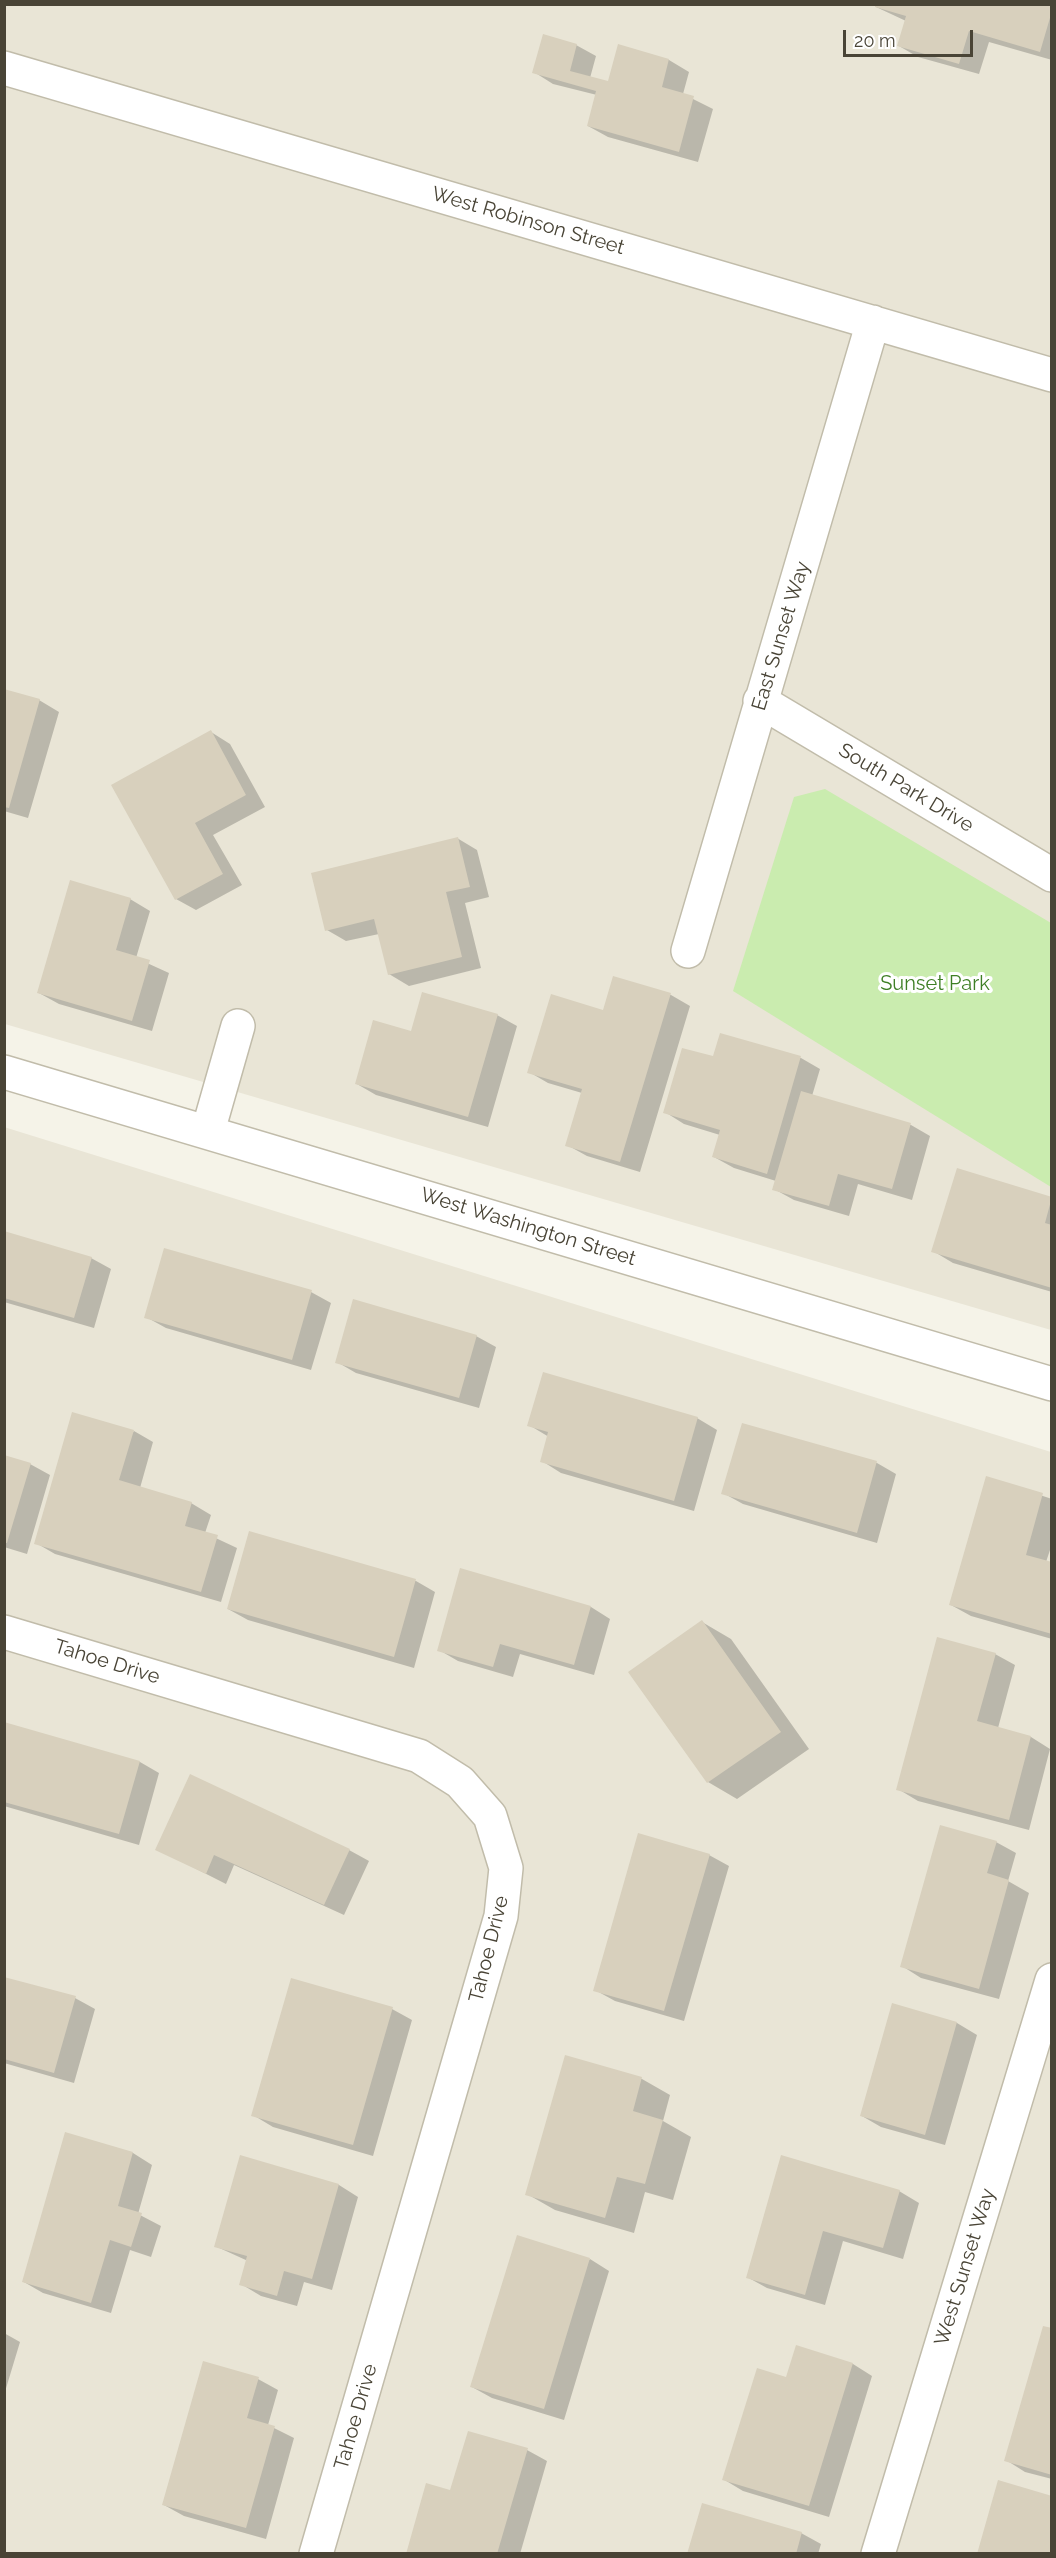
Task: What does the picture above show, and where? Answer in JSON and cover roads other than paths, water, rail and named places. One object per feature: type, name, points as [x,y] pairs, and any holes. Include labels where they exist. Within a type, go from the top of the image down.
[{"type":"street","name":"West Robinson Street","points":[[4,68],[1052,375]]},
{"type":"street","name":"East Sunset Way","points":[[688,951],[873,322]]},
{"type":"street","name":"South Park Drive","points":[[760,701],[1052,874]]},
{"type":"street","points":[[208,1131],[238,1026]]},
{"type":"street","name":"West Washington Street","points":[[4,1072],[1052,1384]]},
{"type":"street","name":"Tahoe Drive","points":[[4,1632],[418,1756],[460,1782],[490,1816],[506,1868],[501,1916],[316,2553]]},
{"type":"street","name":"West Sunset Way","points":[[878,2553],[1052,1980]]},
{"type":"park label","name":"Sunset Park","points":[[935,984]]}]
